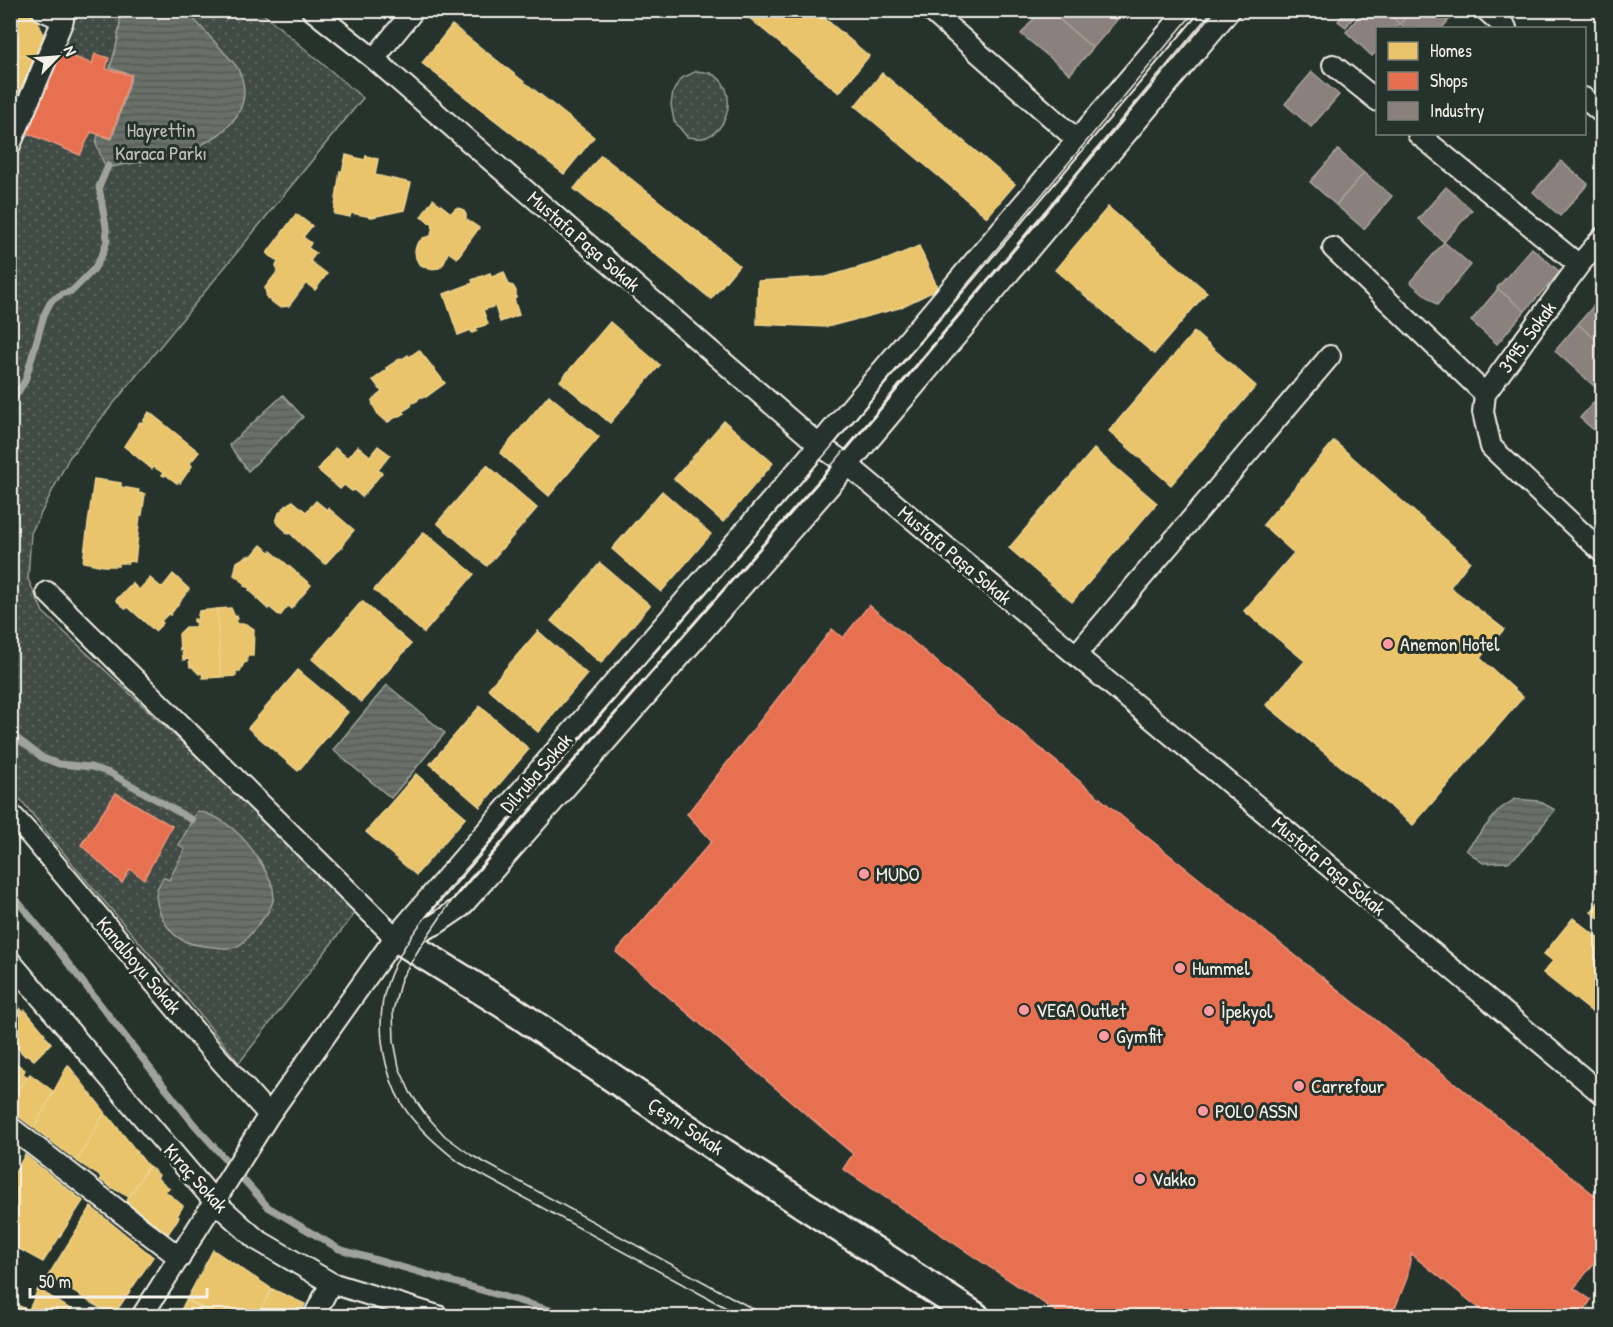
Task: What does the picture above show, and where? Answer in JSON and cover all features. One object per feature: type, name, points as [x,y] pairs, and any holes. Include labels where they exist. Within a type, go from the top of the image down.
[{"type":"street","points":[[10,146],[63,21],[42,10]]},
{"type":"street","name":"Mustafa Paşa Sokak","points":[[312,10],[374,59],[819,445],[848,465],[1602,1094]]},
{"type":"street","points":[[374,59],[414,10]]},
{"type":"street","points":[[930,10],[1077,140]]},
{"type":"street","name":"Dilruba Sokak","points":[[142,1317],[269,1115],[396,937],[819,445],[1187,10]]},
{"type":"street","points":[[47,592],[396,937],[412,935],[436,924],[461,907],[848,465],[1230,10]]},
{"type":"street","points":[[1486,10],[1505,27]]},
{"type":"street","points":[[1333,65],[1376,100]]},
{"type":"street","points":[[1586,100],[1602,114]]},
{"type":"street","points":[[1419,135],[1580,265]]},
{"type":"street","name":"3195. Sokak","points":[[1601,547],[1491,447],[1483,412],[1485,394],[1602,238]]},
{"type":"street","points":[[1333,248],[1485,394]]},
{"type":"street","points":[[1076,655],[1330,356]]},
{"type":"street","name":"Kanalboyu Sokak","points":[[10,813],[204,1042],[269,1115]]},
{"type":"street","name":"Çeşni Sokak","points":[[396,937],[505,1005],[975,1317]]},
{"type":"street","name":"Kıraç Sokak","points":[[10,961],[214,1201],[256,1239],[331,1283],[438,1317]]},
{"type":"street","points":[[10,1127],[180,1258]]},
{"type":"street","points":[[314,1317],[331,1283]]},
{"type":"green space","name":"Hayrettin Karaca Parkı","points":[[62,11],[260,11],[363,98],[69,458],[31,533],[28,579],[43,612],[359,908],[239,1063],[11,788],[10,170],[73,16]]},
{"type":"green space","points":[[697,71],[710,73],[720,80],[726,88],[728,98],[725,119],[719,128],[712,135],[700,138],[687,137],[674,121],[671,105],[673,92],[680,79]]},
{"type":"shaded area","points":[[120,11],[186,11],[233,62],[243,83],[244,97],[234,120],[224,130],[201,145],[179,153],[112,167],[104,164],[96,143],[98,135],[112,139],[132,75],[110,68],[119,33]]},
{"type":"shaded area","points":[[283,395],[303,417],[248,471],[229,445]]},
{"type":"shaded area","points":[[387,685],[445,733],[391,798],[333,750]]},
{"type":"shaded area","points":[[1515,799],[1539,801],[1555,810],[1519,854],[1508,862],[1483,863],[1466,850],[1500,809]]},
{"type":"shaded area","points":[[197,811],[216,818],[233,829],[247,843],[271,882],[274,898],[267,913],[245,940],[235,947],[201,946],[182,940],[166,925],[157,903],[157,889],[163,877],[169,880],[185,849],[179,845]]},
{"type":"building: Homes","points":[[10,10],[18,10],[36,17],[44,36],[33,60],[10,50]]},
{"type":"building: Homes","points":[[740,10],[815,10],[869,56],[839,93]]},
{"type":"building: Homes","points":[[452,25],[594,137],[564,174],[422,63]]},
{"type":"building: Homes","points":[[10,50],[33,60],[19,93],[10,90]]},
{"type":"building: Homes","points":[[882,73],[1015,184],[987,217],[855,106]]},
{"type":"building: Homes","points":[[10,90],[19,94],[10,114]]},
{"type":"building: Homes","points":[[346,155],[365,160],[366,156],[378,159],[375,175],[411,183],[404,210],[372,217],[351,213],[350,217],[334,214],[340,171],[342,172]]},
{"type":"building: Homes","points":[[601,155],[739,265],[711,299],[574,189]]},
{"type":"building: Homes","points":[[433,199],[451,213],[456,208],[462,209],[466,214],[466,219],[479,228],[457,258],[448,252],[444,263],[439,268],[429,269],[419,264],[415,250],[423,238],[431,236],[433,225],[421,217]]},
{"type":"building: Homes","points":[[1108,207],[1207,292],[1154,354],[1055,270]]},
{"type":"building: Homes","points":[[296,214],[312,226],[303,237],[311,243],[308,248],[316,253],[310,261],[327,274],[315,290],[306,283],[289,306],[279,307],[267,298],[265,288],[278,271],[276,266],[278,262],[267,253]]},
{"type":"building: Homes","points":[[919,246],[938,289],[899,308],[827,327],[757,324],[758,281],[826,277],[888,259]]},
{"type":"building: Homes","points":[[504,272],[509,285],[513,286],[516,291],[514,299],[519,315],[500,322],[495,306],[483,310],[488,324],[476,328],[477,331],[472,333],[471,330],[458,335],[444,294],[473,283],[472,280],[490,273],[492,277]]},
{"type":"building: Homes","points":[[610,322],[660,365],[610,423],[560,381]]},
{"type":"building: Homes","points":[[1194,332],[1256,386],[1171,485],[1109,431]]},
{"type":"building: Homes","points":[[419,350],[445,383],[426,397],[420,397],[403,411],[405,413],[388,422],[379,416],[373,405],[372,400],[382,392],[373,380],[401,358],[408,355],[409,357]]},
{"type":"building: Homes","points":[[549,395],[599,437],[549,496],[500,453]]},
{"type":"building: Homes","points":[[149,412],[199,452],[190,463],[192,466],[180,483],[162,475],[163,473],[154,467],[152,469],[124,446]]},
{"type":"building: Homes","points":[[724,421],[773,463],[723,522],[674,479]]},
{"type":"building: Homes","name":"Anemon Hotel","points":[[1334,441],[1470,561],[1450,587],[1504,629],[1480,658],[1523,697],[1413,825],[1266,705],[1305,661],[1244,611],[1294,553],[1263,525]]},
{"type":"building: Homes","points":[[358,446],[370,456],[378,446],[390,455],[378,470],[382,473],[362,497],[344,485],[340,489],[318,470],[335,448],[348,458]]},
{"type":"building: Homes","points":[[1094,449],[1157,503],[1072,602],[1009,548]]},
{"type":"building: Homes","points":[[487,465],[537,508],[487,566],[437,523]]},
{"type":"building: Homes","points":[[94,479],[121,483],[121,487],[139,490],[138,493],[145,494],[142,515],[140,515],[135,562],[128,561],[128,563],[119,563],[118,566],[104,566],[83,562]]},
{"type":"building: Homes","points":[[662,491],[711,534],[661,592],[612,549]]},
{"type":"building: Homes","points":[[293,501],[306,512],[316,501],[354,530],[344,542],[343,547],[325,564],[290,533],[286,533],[276,522],[279,513]]},
{"type":"building: Homes","points":[[424,532],[474,574],[424,633],[374,590]]},
{"type":"building: Homes","points":[[261,545],[311,585],[291,609],[288,606],[280,616],[269,607],[268,609],[249,590],[250,588],[244,586],[246,584],[234,575],[237,562],[247,556],[251,557]]},
{"type":"building: Homes","points":[[600,563],[650,605],[601,663],[551,621]]},
{"type":"building: Homes","points":[[173,574],[189,589],[155,631],[128,607],[126,609],[116,600],[132,583],[139,590],[150,578],[162,588]]},
{"type":"building: Homes","points":[[362,601],[411,644],[361,702],[312,659]]},
{"type":"building: Homes","points":[[231,608],[235,617],[237,616],[238,624],[246,624],[254,629],[253,656],[247,656],[247,662],[240,671],[236,671],[236,676],[221,677],[217,609]]},
{"type":"building: Homes","points":[[217,609],[221,677],[203,678],[202,673],[199,674],[193,666],[190,667],[189,659],[183,660],[179,634],[186,627],[195,627],[194,619],[197,620],[199,611]]},
{"type":"building: Homes","points":[[538,631],[587,674],[538,732],[488,689]]},
{"type":"building: Homes","points":[[298,670],[348,712],[298,771],[248,728]]},
{"type":"building: Homes","points":[[480,706],[529,749],[480,807],[430,764]]},
{"type":"building: Homes","points":[[416,774],[466,817],[416,875],[366,832]]},
{"type":"building: Homes","points":[[1602,897],[1602,921],[1591,912]]},
{"type":"building: Homes","points":[[1573,918],[1602,941],[1602,1020],[1543,973],[1553,961],[1544,954]]},
{"type":"building: Homes","points":[[10,996],[23,1012],[10,1027]]},
{"type":"building: Homes","points":[[25,1010],[51,1043],[34,1060],[26,1054],[25,1056],[10,1040],[10,1027]]},
{"type":"building: Homes","points":[[13,1061],[25,1070],[23,1074],[28,1077],[10,1099],[10,1063]]},
{"type":"building: Homes","points":[[68,1065],[105,1112],[77,1161],[34,1128]]},
{"type":"building: Homes","points":[[30,1074],[54,1092],[34,1128],[10,1110],[10,1099]]},
{"type":"building: Homes","points":[[105,1112],[104,1114],[109,1117],[148,1166],[127,1201],[129,1197],[100,1180],[101,1177],[77,1161]]},
{"type":"building: Homes","points":[[25,1155],[83,1201],[43,1262],[10,1244],[10,1193],[14,1189],[10,1186],[10,1181]]},
{"type":"building: Homes","points":[[149,1166],[159,1175],[157,1178],[169,1188],[165,1191],[183,1206],[168,1234],[126,1202]]},
{"type":"building: Homes","points":[[91,1207],[153,1257],[113,1316],[48,1276]]},
{"type":"building: Homes","points":[[213,1250],[272,1289],[257,1316],[249,1316],[234,1308],[231,1312],[235,1314],[233,1316],[217,1316],[187,1299]]},
{"type":"building: Homes","points":[[38,1289],[81,1316],[13,1316],[19,1306],[29,1310]]},
{"type":"building: Homes","points":[[272,1289],[305,1304],[299,1316],[257,1316]]},
{"type":"building: Homes","points":[[186,1300],[216,1316],[178,1316]]},
{"type":"building: Shops","points":[[59,51],[92,64],[95,54],[109,58],[106,69],[131,75],[111,138],[91,132],[80,155],[27,133]]},
{"type":"building: Shops","name":"VEGA Outlet","points":[[869,605],[1132,825],[1602,1201],[1602,1253],[1574,1288],[1591,1300],[1580,1316],[1489,1316],[1411,1254],[1407,1278],[1392,1316],[1063,1316],[843,1169],[853,1154],[616,952],[712,841],[687,814],[832,629],[843,638]]},
{"type":"building: Shops","points":[[116,793],[172,826],[144,879],[130,869],[122,883],[81,845]]},
{"type":"building: Industry","points":[[1041,10],[1048,10],[1093,48],[1070,74],[1021,34]]},
{"type":"building: Industry","points":[[1048,10],[1103,10],[1116,21],[1093,48]]},
{"type":"building: Industry","points":[[1103,10],[1125,10],[1116,21]]},
{"type":"building: Industry","points":[[1347,10],[1359,10],[1346,27],[1338,21]]},
{"type":"building: Industry","points":[[1364,10],[1384,10],[1400,24],[1397,27],[1376,27],[1376,52],[1372,56],[1346,32]]},
{"type":"building: Industry","points":[[1384,10],[1411,10],[1400,24]]},
{"type":"building: Industry","points":[[1411,10],[1450,10],[1454,14],[1443,27],[1404,27],[1400,24]]},
{"type":"building: Industry","points":[[1312,72],[1339,95],[1311,127],[1285,104]]},
{"type":"building: Industry","points":[[1338,150],[1364,173],[1336,205],[1310,182]]},
{"type":"building: Industry","points":[[1561,161],[1588,184],[1560,216],[1533,192]]},
{"type":"building: Industry","points":[[1364,173],[1392,196],[1364,229],[1336,205]]},
{"type":"building: Industry","points":[[1446,187],[1472,210],[1444,242],[1418,219]]},
{"type":"building: Industry","points":[[1444,242],[1471,265],[1437,305],[1410,282]]},
{"type":"building: Industry","points":[[1532,248],[1560,272],[1525,311],[1497,288]]},
{"type":"building: Industry","points":[[1498,289],[1525,311],[1497,344],[1471,321]]},
{"type":"building: Industry","points":[[1602,298],[1602,345],[1578,324]]},
{"type":"building: Industry","points":[[1578,324],[1602,345],[1602,393],[1555,351]]},
{"type":"building: Industry","points":[[1602,393],[1602,437],[1580,418]]},
{"type":"waterway","points":[[10,404],[25,381],[44,315],[51,301],[72,291],[94,269],[103,253],[107,240],[99,187],[108,166]]},
{"type":"waterway","points":[[10,733],[43,758],[59,764],[91,767],[110,773],[192,820]]},
{"type":"waterway","points":[[10,892],[192,1122],[268,1207],[339,1249],[571,1316]]},
{"type":"tram line","points":[[741,1316],[460,1163],[428,1136],[402,1105],[386,1064],[381,1021],[383,999],[388,982],[398,958],[425,917],[828,451],[1196,10]]},
{"type":"tram line","points":[[766,1316],[471,1155],[445,1136],[425,1114],[410,1092],[399,1067],[394,1041],[393,1011],[401,979],[457,893],[838,458],[1213,10]]},
{"type":"place","name":"Anemon Hotel","points":[[1388,644]]},
{"type":"place","name":"MUDO","points":[[864,874]]},
{"type":"place","name":"Hummel","points":[[1180,968]]},
{"type":"place","name":"VEGA Outlet","points":[[1024,1010]]},
{"type":"place","name":"İpekyol","points":[[1209,1011]]},
{"type":"place","name":"Gymfit","points":[[1104,1036]]},
{"type":"place","name":"Carrefour","points":[[1299,1086]]},
{"type":"place","name":"POLO ASSN","points":[[1203,1111]]},
{"type":"place","name":"Vakko","points":[[1140,1179]]}]
